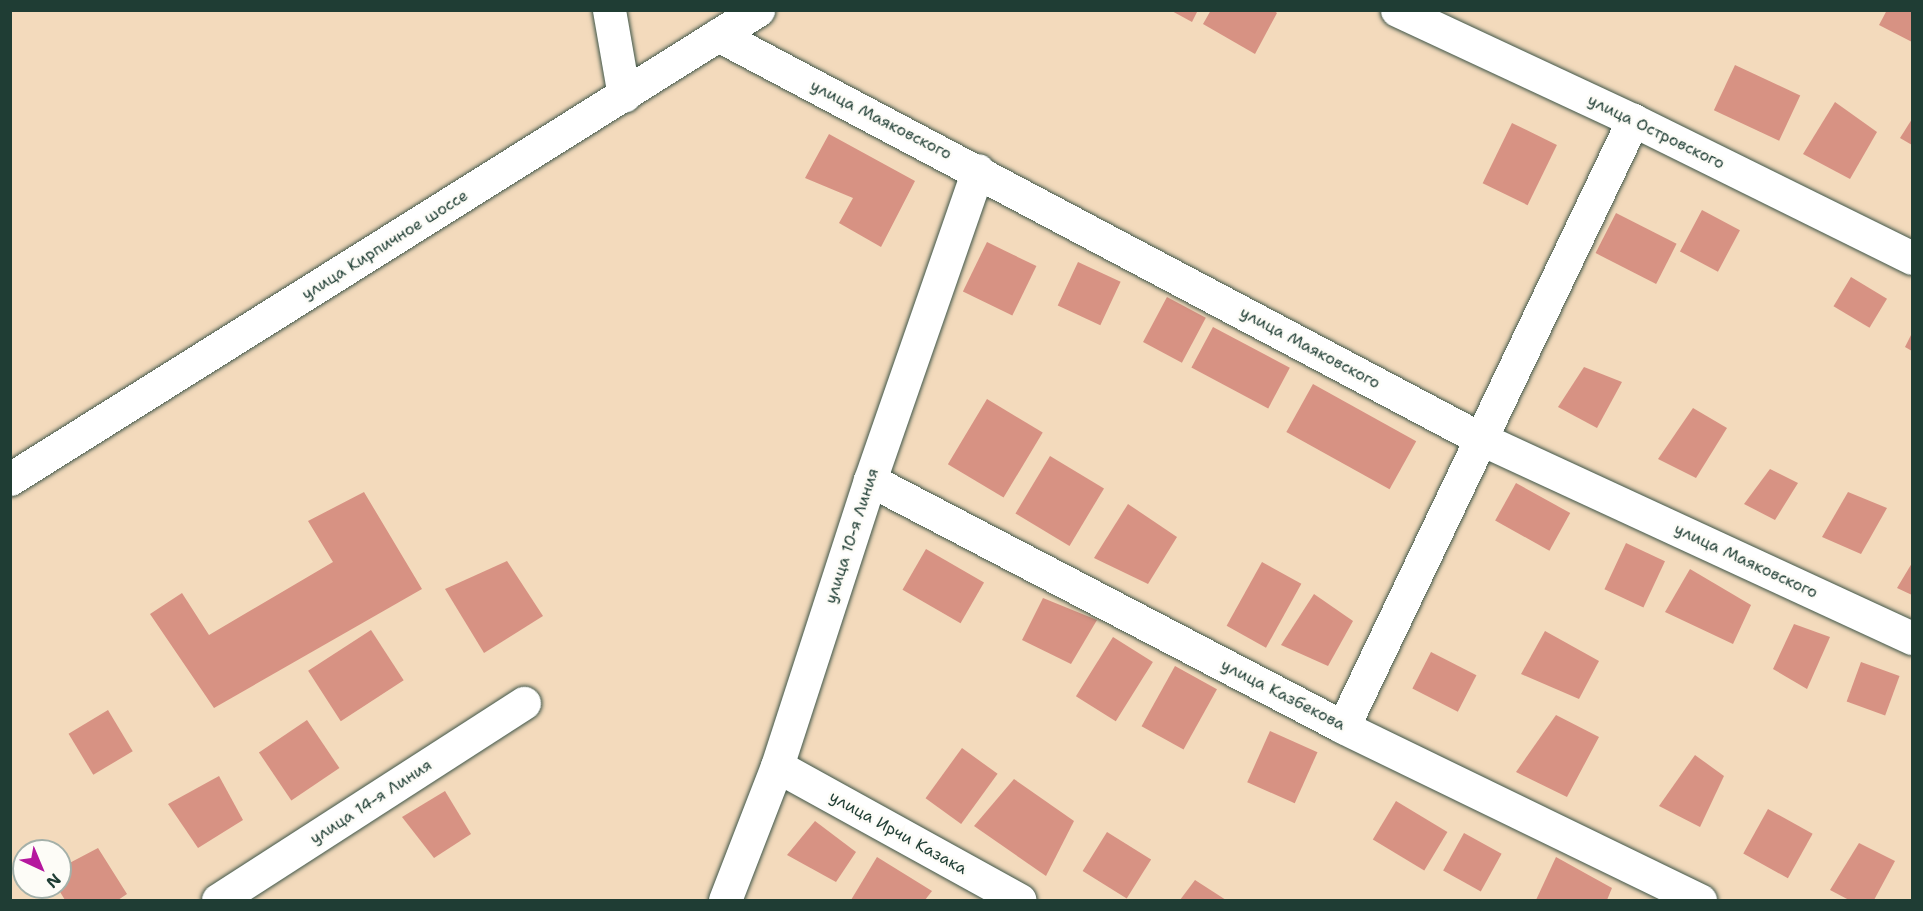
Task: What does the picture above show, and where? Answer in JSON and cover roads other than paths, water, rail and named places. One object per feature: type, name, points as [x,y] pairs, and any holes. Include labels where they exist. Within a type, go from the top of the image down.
[{"type":"street","points":[[609,10],[624,96]]},
{"type":"street","name":"улица Кирпичное шоссе","points":[[10,479],[758,10]]},
{"type":"street","name":"улица Островского","points":[[1396,10],[1633,120],[1912,258]]},
{"type":"street","name":"улица Маяковского","points":[[718,35],[978,170],[1479,438],[1912,638]]},
{"type":"street","points":[[1343,727],[1479,438],[1633,120]]},
{"type":"street","name":"улица 10-я Линия","points":[[725,900],[777,766],[870,480],[978,170]]},
{"type":"street","name":"улица Казбекова","points":[[870,480],[1343,727],[1700,900]]},
{"type":"street","name":"улица 14-я Линия","points":[[218,900],[524,703]]},
{"type":"street","name":"улица Ирчи Казака","points":[[777,766],[1020,900]]}]
